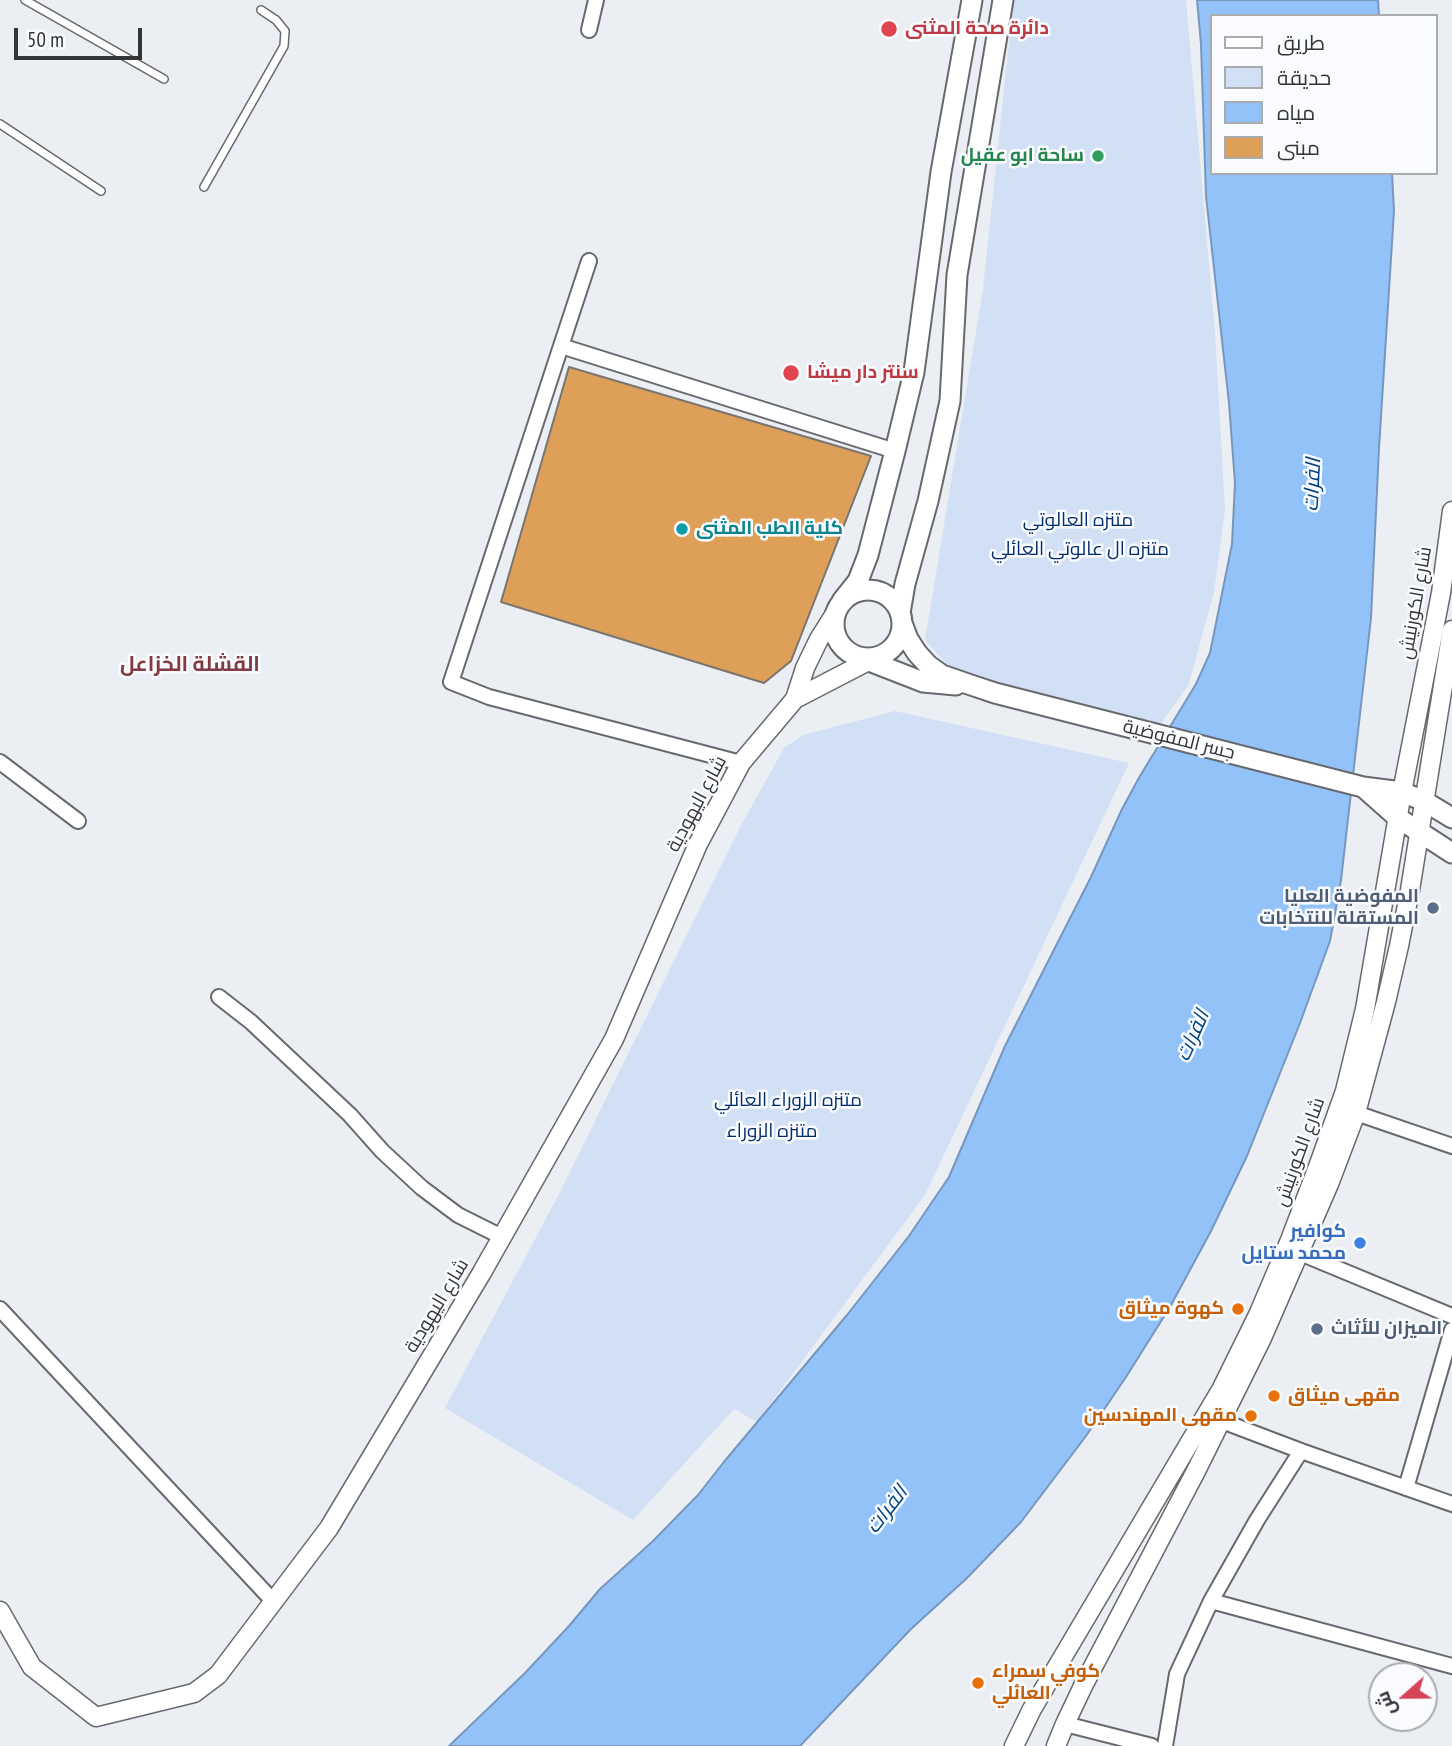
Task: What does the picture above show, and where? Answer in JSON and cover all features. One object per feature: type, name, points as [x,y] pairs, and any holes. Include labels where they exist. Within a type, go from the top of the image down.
[{"type":"main road","points":[[971,685],[923,682],[869,657],[848,651],[835,633],[834,622],[839,606],[858,581],[863,568],[914,372],[941,172],[972,0]]},
{"type":"main road","points":[[869,657],[889,650],[900,633],[905,584],[928,501],[950,401],[957,275],[1003,0]]},
{"type":"main road","points":[[839,606],[851,594],[863,590],[874,590],[885,595],[894,602],[908,639],[928,665],[942,675],[971,685]]},
{"type":"main road","name":"جسر المفوضية","points":[[971,685],[1363,787],[1402,792],[1452,818]]},
{"type":"main road","points":[[1363,787],[1398,818],[1452,853]]},
{"type":"street","points":[[589,30],[596,0]]},
{"type":"street","points":[[589,261],[451,682],[489,697],[741,763]]},
{"type":"street","points":[[561,346],[895,451]]},
{"type":"street","name":"شارع الكورنيش","points":[[1014,1746],[1032,1709],[1222,1388],[1258,1315],[1319,1164],[1345,1090],[1360,1035],[1402,792],[1441,593],[1452,511]]},
{"type":"street","points":[[795,699],[805,668],[839,606]]},
{"type":"street","name":"شارع الكورنيش","points":[[1056,1746],[1262,1338],[1329,1184],[1356,1113],[1386,1002],[1408,901],[1452,630]]},
{"type":"street","points":[[795,699],[869,657]]},
{"type":"street","name":"شارع اليهودية","points":[[0,1611],[32,1667],[96,1717],[194,1693],[218,1675],[329,1528],[502,1237],[614,1039],[698,844],[741,763],[795,699]]},
{"type":"street","points":[[0,762],[78,821]]},
{"type":"street","points":[[219,997],[260,1030],[422,1188],[458,1214],[502,1237]]},
{"type":"street","points":[[1356,1113],[1452,1146]]},
{"type":"street","points":[[1300,1253],[1452,1316]]},
{"type":"street","points":[[0,1309],[273,1601]]},
{"type":"street","points":[[1406,1488],[1452,1329]]},
{"type":"street","points":[[1222,1421],[1452,1504]]},
{"type":"street","points":[[1165,1746],[1177,1674],[1211,1601],[1257,1520],[1301,1451]]},
{"type":"street","points":[[1128,1546],[1150,1557]]},
{"type":"street","points":[[1211,1601],[1452,1666]]},
{"type":"street","points":[[1065,1724],[1152,1746]]},
{"type":"lane","points":[[25,0],[164,79]]},
{"type":"lane","points":[[204,187],[284,46],[285,31],[276,20],[261,10]]},
{"type":"lane","points":[[0,124],[101,191]]},
{"type":"green space","name":"متنزه ال عالوتي العائلي","points":[[1015,0],[1186,0],[1215,333],[1225,510],[1214,592],[1189,684],[1160,725],[958,677],[925,640],[983,289]]},
{"type":"green space","name":"متنزه الزوراء العائلي","points":[[895,711],[1129,763],[925,1195],[757,1422],[734,1409],[633,1520],[445,1408],[558,1196],[739,829],[784,748],[803,735]]},
{"type":"water","name":"الفرات","points":[[1197,0],[1378,0],[1379,14],[1210,14],[1210,175],[1392,175],[1394,211],[1371,618],[1341,880],[1330,941],[1247,1156],[1170,1307],[1086,1436],[1021,1522],[967,1578],[911,1629],[800,1746],[449,1746],[525,1673],[600,1589],[698,1495],[909,1236],[949,1177],[1005,1046],[1091,877],[1122,809],[1196,684],[1210,653],[1232,544],[1235,483],[1206,196]]},
{"type":"building","name":"كلية الطب المثنى","points":[[569,367],[871,456],[791,661],[764,683],[501,602]]},
{"type":"place","name":"دائرة صحة المثنى","points":[[889,29]]},
{"type":"place","name":"ساحة ابو عقيل","points":[[1098,156]]},
{"type":"place","name":"سنتر دار ميشا","points":[[791,373]]},
{"type":"place","name":"كلية الطب المثنى","points":[[682,529]]},
{"type":"place","name":"المفوضية العليا المستقلة للنتخابات","points":[[1433,908]]},
{"type":"place","name":"كوافير محمد ستايل","points":[[1360,1243]]},
{"type":"place","name":"كهوة ميثاق","points":[[1238,1309]]},
{"type":"place","name":"الميزان للأثاث","points":[[1317,1329]]},
{"type":"place","name":"مقهى ميثاق","points":[[1274,1396]]},
{"type":"place","name":"مقهى المهندسين","points":[[1251,1416]]},
{"type":"place","name":"كوفي سمراء العائلي","points":[[978,1683]]},
{"type":"district","name":"القشلة الخزاعل","points":[[190,665]]},
{"type":"park label","name":"متنزه العالوتي","points":[[1078,521]]},
{"type":"park label","name":"متنزه الزوراء","points":[[772,1132]]}]
